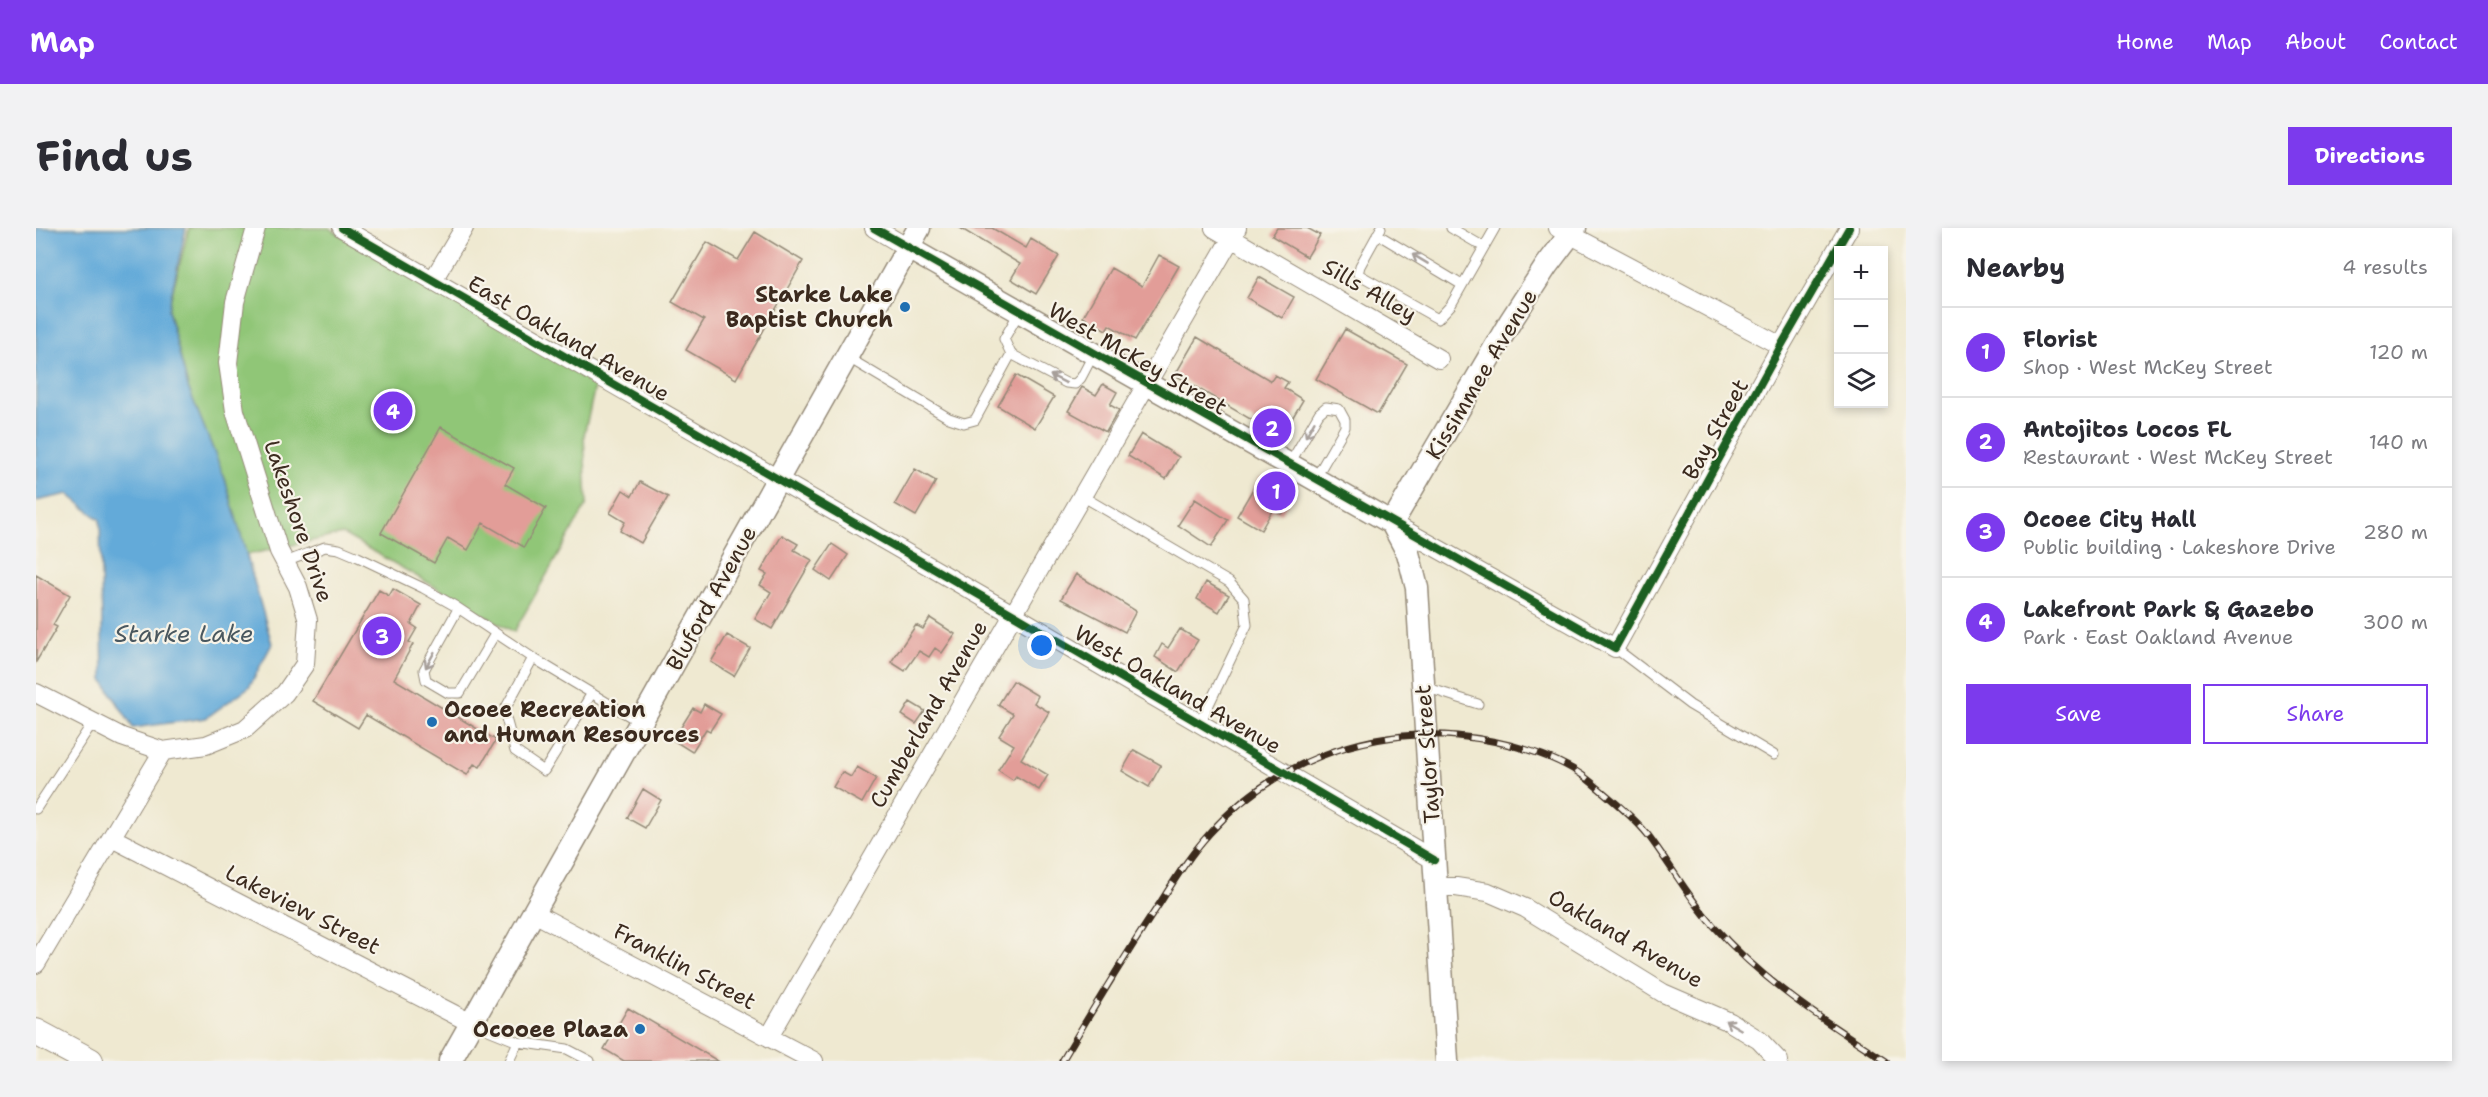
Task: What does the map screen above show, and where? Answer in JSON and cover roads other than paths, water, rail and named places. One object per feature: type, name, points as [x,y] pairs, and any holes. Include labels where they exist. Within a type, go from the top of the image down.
[{"type":"main road","points":[[36,1032],[90,1061]]},
{"type":"street","name":"Lakeshore Drive","points":[[36,693],[122,737],[164,751],[206,745],[245,729],[285,693],[305,664],[308,620],[298,587],[279,551],[236,411],[228,363],[235,302],[256,228]]},
{"type":"street","name":"East Oakland Avenue","points":[[342,228],[778,479]]},
{"type":"street","points":[[433,280],[464,228]]},
{"type":"street","points":[[874,228],[908,248]]},
{"type":"street","name":"Bluford Avenue","points":[[450,1061],[919,228]]},
{"type":"street","name":"Sills Alley","points":[[1214,228],[1234,233],[1439,359]]},
{"type":"street","name":"Bay Street","points":[[1615,648],[1781,346],[1849,228]]},
{"type":"street","points":[[1568,230],[1781,346]]},
{"type":"street","name":"Kissimmee Avenue","points":[[1387,520],[1568,230]]},
{"type":"street","name":"Cumberland Avenue","points":[[769,1037],[1234,233]]},
{"type":"street","name":"West McKey Street","points":[[908,248],[1615,648]]},
{"type":"street","name":"West Oakland Avenue","points":[[778,479],[1434,860]]},
{"type":"street","name":"Taylor Street","points":[[1387,520],[1408,553],[1417,588],[1447,1061]]},
{"type":"street","points":[[36,964],[164,751]]},
{"type":"street","name":"Lakeview Street","points":[[112,838],[471,1023]]},
{"type":"street","name":"Oakland Avenue","points":[[1436,887],[1456,887],[1488,892],[1525,908],[1663,993],[1730,1022],[1759,1040],[1779,1061]]},
{"type":"street","name":"Franklin Street","points":[[534,913],[814,1061]]},
{"type":"lane","points":[[1451,228],[1484,247]]},
{"type":"lane","points":[[1462,285],[1379,231],[1358,274],[1438,319],[1451,305],[1495,228]]},
{"type":"lane","points":[[1020,311],[1004,339],[1011,354],[1066,383],[1075,384],[1081,378],[1094,354]]},
{"type":"lane","points":[[847,357],[948,418],[964,423],[975,420],[1011,354]]},
{"type":"lane","points":[[1289,465],[1319,413],[1326,408],[1338,409],[1346,420],[1345,427],[1315,479]]},
{"type":"lane","points":[[1082,496],[1229,582],[1244,599],[1247,625],[1200,723]]},
{"type":"lane","points":[[285,562],[325,547],[339,549],[423,588],[641,723]]},
{"type":"lane","points":[[458,609],[424,670],[426,680],[448,693],[460,693],[495,633]]},
{"type":"lane","points":[[1615,648],[1690,705],[1774,755]]},
{"type":"lane","points":[[533,658],[504,711],[515,751],[544,771],[592,693]]},
{"type":"lane","points":[[1423,686],[1478,704]]},
{"type":"lane","points":[[36,809],[93,722]]},
{"type":"lane","points":[[471,1023],[518,1042],[567,1049],[590,1061]]},
{"type":"lane","points":[[509,1061],[518,1042]]},
{"type":"water","name":"Starke Lake","points":[[36,228],[186,228],[168,310],[188,387],[225,479],[272,644],[249,687],[206,718],[133,728],[103,680],[100,520],[68,494],[36,501]]},
{"type":"railway","points":[[1062,1061],[1182,869],[1202,842],[1233,809],[1290,770],[1321,756],[1354,745],[1388,738],[1422,735],[1457,736],[1509,745],[1546,756],[1578,772],[1642,828],[1704,914],[1752,964],[1817,1015],[1886,1061]]},
{"type":"place","name":"Starke Lake Baptist Church","points":[[905,307]]},
{"type":"place","name":"Lakefront Park & Gazebo","points":[[393,411]]},
{"type":"place","name":"Antojitos Locos FL","points":[[1272,428]]},
{"type":"place","name":"Florist","points":[[1276,491]]},
{"type":"place","name":"Ocoee City Hall","points":[[382,636]]},
{"type":"place","name":"Ocoee Recreation and Human Resources","points":[[432,722]]},
{"type":"place","name":"Ocooee Plaza","points":[[640,1029]]}]
